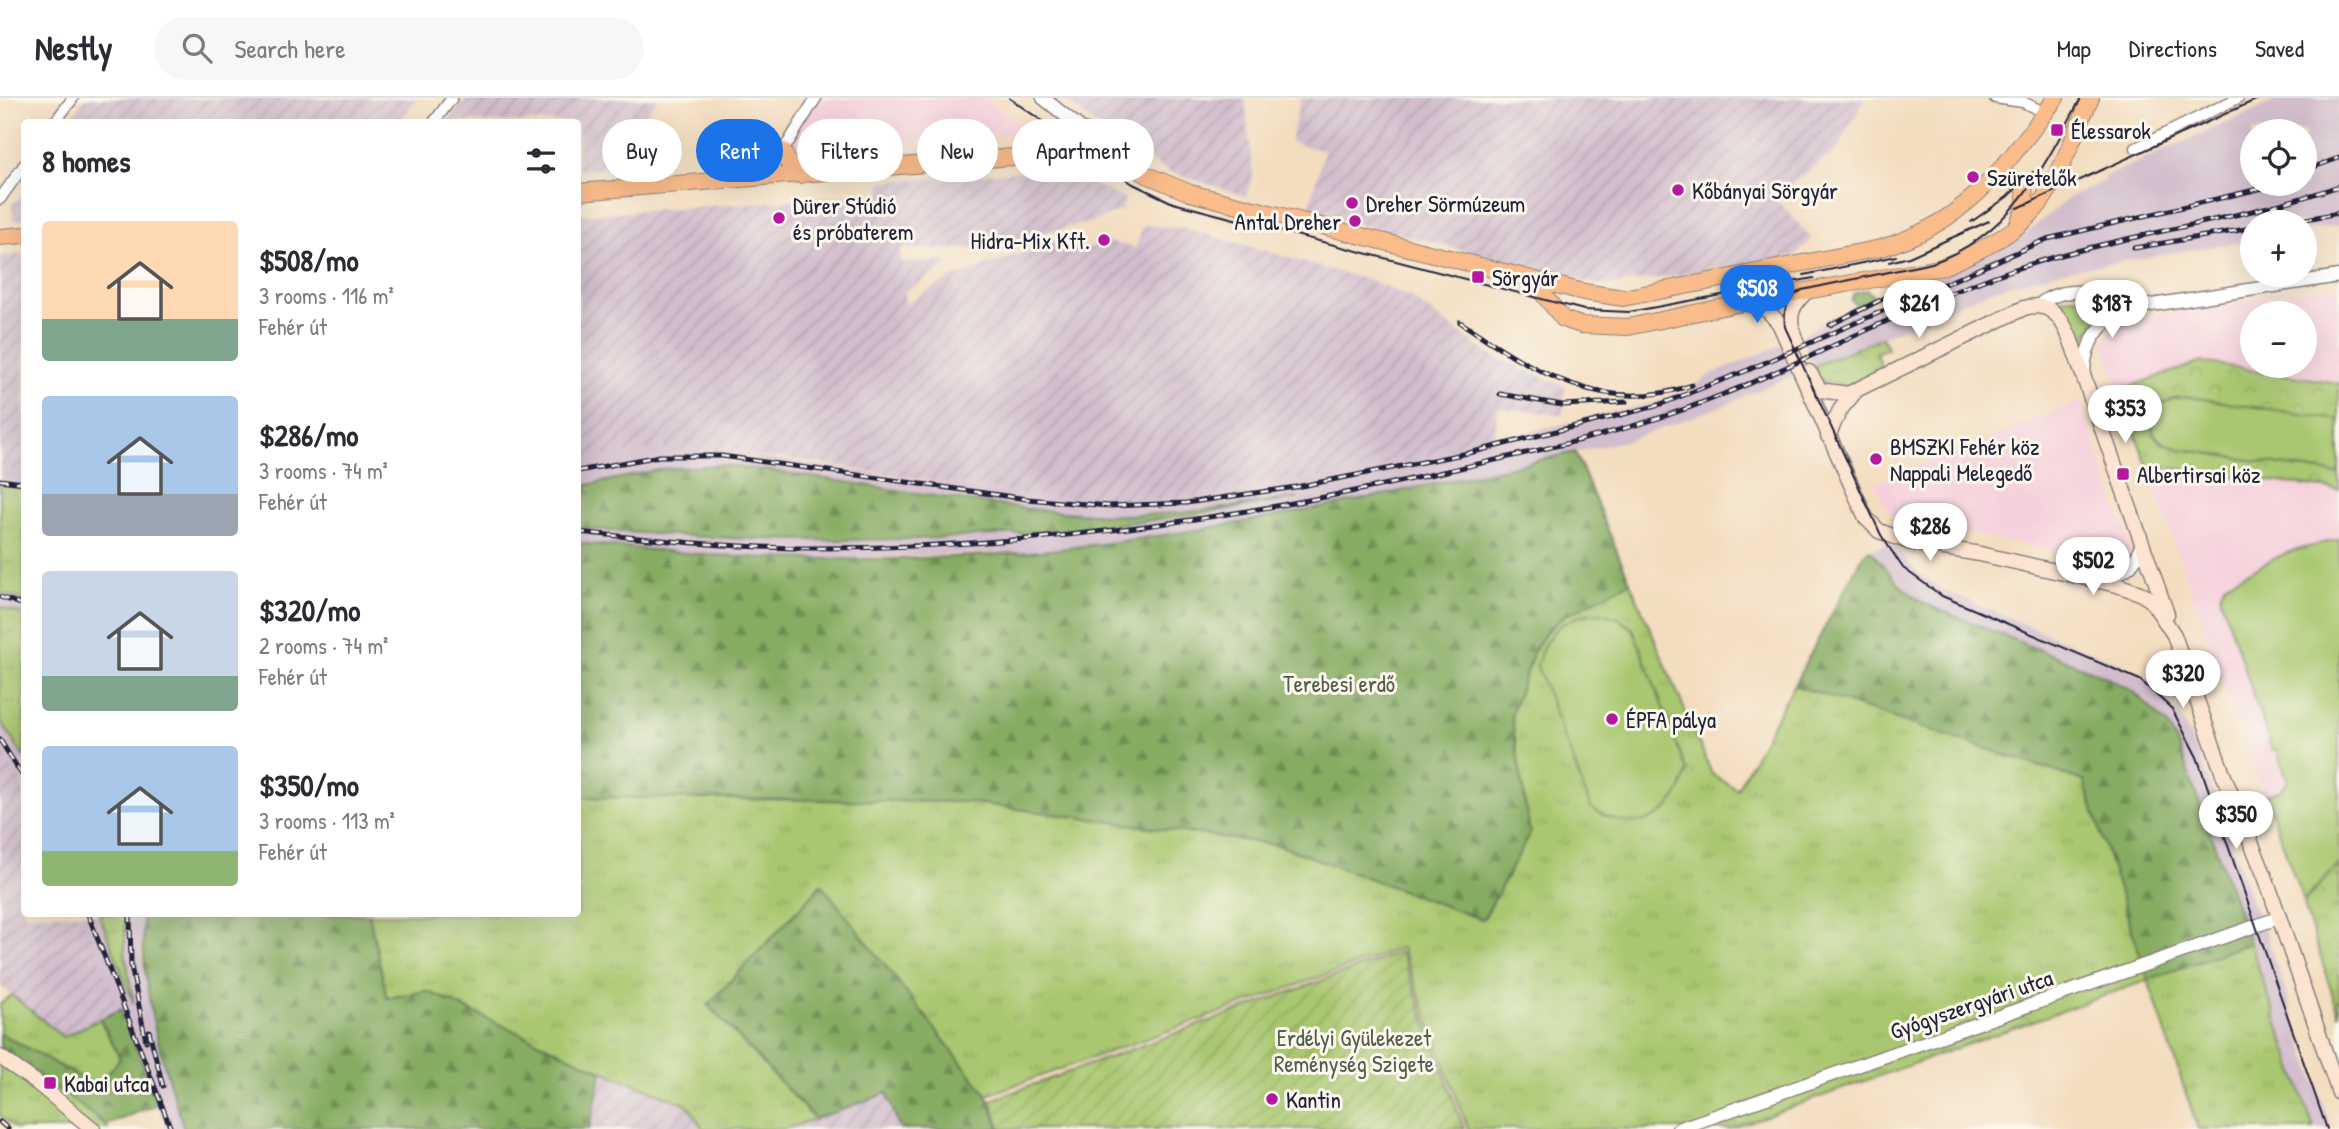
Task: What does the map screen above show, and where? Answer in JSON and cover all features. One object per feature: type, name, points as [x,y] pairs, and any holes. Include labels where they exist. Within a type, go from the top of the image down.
[{"type":"main road","points":[[1154,178],[1191,193],[1531,279],[1605,297],[1639,298],[1904,242],[1943,223],[1990,181],[2056,98]]},
{"type":"main road","points":[[1531,279],[1557,314],[1581,326],[1628,327],[1742,303],[1939,268],[1964,257],[2016,226],[2040,203],[2091,98]]},
{"type":"main road","points":[[783,151],[790,166],[797,171]]},
{"type":"main road","points":[[903,167],[1012,158]]},
{"type":"main road","points":[[1990,181],[2013,179],[2024,188],[2025,208],[2016,226]]},
{"type":"main road","points":[[581,192],[712,182]]},
{"type":"main road","points":[[0,237],[21,235]]},
{"type":"main road","points":[[1557,314],[1559,302],[1564,297],[1584,292]]},
{"type":"main road","points":[[1805,293],[1791,309],[1790,319],[1816,386],[1837,395],[1856,391],[2024,308],[2038,306],[2053,310],[2064,322],[2141,545],[2339,1093]]},
{"type":"main road","points":[[1742,303],[1767,310],[1779,323],[1866,518],[1879,531],[1909,542],[2012,561],[2140,593],[2159,610],[2174,635]]},
{"type":"main road","points":[[1828,436],[1840,410],[1856,391]]},
{"type":"main road","points":[[0,1057],[88,1127]]},
{"type":"street","points":[[57,119],[73,98]]},
{"type":"street","points":[[436,119],[453,98]]},
{"type":"street","points":[[783,151],[816,98]]},
{"type":"street","points":[[1043,98],[1069,119]]},
{"type":"street","points":[[1995,98],[2023,102],[2045,113]]},
{"type":"street","points":[[2136,148],[2238,98]]},
{"type":"street","points":[[0,199],[21,169]]},
{"type":"street","points":[[2084,378],[2084,358],[2092,339],[2116,314],[2143,304],[2339,276]]},
{"type":"street","points":[[2038,306],[2054,295],[2071,292],[2143,304]]},
{"type":"street","points":[[2012,561],[2039,562],[2109,576],[2126,570],[2135,561],[2141,545]]},
{"type":"street","name":"Gyógyszergyári utca","points":[[1678,1129],[2278,918]]},
{"type":"shaded area","points":[[86,98],[417,98],[400,119],[70,119]]},
{"type":"shaded area","points":[[467,98],[658,98],[641,119],[602,119],[602,169],[581,170],[581,119],[450,119]]},
{"type":"shaded area","points":[[805,98],[985,98],[1012,119],[1012,134],[998,135],[998,119],[917,119],[917,142],[903,143],[903,119],[797,119],[797,151],[783,152],[783,132]]},
{"type":"shaded area","points":[[1062,98],[1245,98],[1253,175],[1246,196],[1170,172],[1154,163],[1154,119],[1089,119]]},
{"type":"shaded area","points":[[1301,98],[1865,98],[1837,149],[1775,197],[1812,239],[1793,257],[1613,285],[1597,284],[1308,211],[1324,151],[1290,142]]},
{"type":"shaded area","points":[[2282,98],[2339,98],[2339,225],[2317,229],[2317,210],[2240,210],[2240,242],[2057,272],[1992,290],[1814,366],[1801,336],[1865,299],[1875,306],[2018,240],[2070,197],[2105,181],[2104,177]]},
{"type":"shaded area","points":[[1012,172],[1012,182],[1088,182],[1125,199],[1122,210],[1092,222],[1007,241],[962,249],[900,248],[901,262],[947,261],[948,266],[905,291],[905,304],[949,279],[1059,240],[1093,248],[1096,239],[1136,248],[1143,225],[1185,228],[1377,283],[1411,298],[1490,355],[1565,386],[1563,415],[1498,408],[1494,442],[1382,467],[1185,498],[1110,501],[1028,495],[782,458],[660,448],[581,462],[581,215],[881,194],[881,182],[917,179],[917,182],[998,182],[998,173]]},
{"type":"shaded area","points":[[21,198],[21,219],[13,220],[12,203]]},
{"type":"shaded area","points":[[21,254],[21,472],[0,470],[0,256]]},
{"type":"shaded area","points":[[2339,285],[2339,383],[2306,378],[2317,378],[2317,301],[2240,301],[2240,368],[2201,362],[2119,390],[2104,343],[2112,328],[2132,318]]},
{"type":"shaded area","points":[[1783,344],[1796,374],[1712,410],[1629,440],[1301,514],[1190,532],[1040,551],[825,559],[743,557],[581,543],[581,528],[686,538],[871,542],[1188,518],[1275,502],[1187,513],[1109,515],[1027,508],[782,471],[721,465],[662,469],[581,486],[581,462],[607,455],[660,448],[722,452],[1028,495],[1110,501],[1185,498],[1382,467],[1652,403],[1687,392],[1706,377]]},
{"type":"shaded area","points":[[2080,401],[2131,549],[2121,562],[2097,561],[1901,519],[1889,512],[1874,484]]},
{"type":"shaded area","points":[[2147,465],[2339,490],[2339,539],[2286,553],[2220,596],[2272,750],[2277,749],[2288,782],[2281,790],[2263,796]]},
{"type":"shaded area","points":[[0,470],[21,472],[21,488],[0,485]]},
{"type":"shaded area","points":[[1887,543],[1897,547],[1918,573],[1945,591],[2128,667],[2154,684],[2178,711],[2204,767],[2255,911],[2266,933],[2331,1129],[2314,1129],[2250,943],[2178,745],[2167,724],[2144,699],[2102,675],[1923,603],[1902,587],[1870,550]]},
{"type":"shaded area","points":[[0,593],[21,599],[21,614],[0,607]]},
{"type":"shaded area","points":[[0,720],[21,752],[21,784],[0,746]]},
{"type":"shaded area","points":[[0,746],[21,784],[21,917],[83,917],[121,1009],[63,1037],[0,985]]},
{"type":"shaded area","points":[[83,917],[100,917],[133,999],[125,953],[125,917],[143,917],[141,953],[148,1000],[184,1129],[167,1129]]},
{"type":"shaded area","points":[[602,1071],[688,1105],[703,1129],[589,1129]]},
{"type":"shaded area","points":[[888,1093],[900,1129],[786,1129]]},
{"type":"green space","points":[[1867,290],[1874,297],[1859,307],[1851,301],[1854,293]]},
{"type":"green space","points":[[2068,297],[2094,298],[2117,306],[2095,322],[2079,348],[2066,313],[2049,302]]},
{"type":"green space","points":[[1882,337],[1887,348],[1876,353],[1883,370],[1847,386],[1821,381],[1814,366]]},
{"type":"green space","points":[[2201,362],[2240,368],[2240,378],[2306,378],[2339,383],[2339,420],[2190,398],[2153,435],[2161,443],[2176,448],[2339,474],[2339,490],[2147,465],[2119,390]]},
{"type":"green space","points":[[2190,397],[2339,420],[2339,474],[2176,448],[2162,442],[2153,429],[2155,408],[2173,398]]},
{"type":"green space","name":"Terebesi erdő","points":[[1575,452],[1630,582],[1564,616],[1547,631],[1534,651],[1511,714],[1530,834],[1483,920],[1278,845],[968,802],[581,797],[581,543],[725,556],[819,559],[1004,554],[1109,543],[1243,522]]},
{"type":"green space","points":[[721,465],[962,500],[1107,515],[1179,513],[1298,498],[1117,524],[939,538],[761,539],[581,528],[581,486],[662,469]]},
{"type":"green space","points":[[0,485],[21,488],[21,599],[0,593]]},
{"type":"green space","points":[[2339,539],[2339,865],[2303,901],[2269,805],[2263,796],[2281,790],[2288,782],[2277,749],[2272,750],[2220,596],[2224,584],[2286,553]]},
{"type":"green space","points":[[1870,550],[1902,587],[1923,603],[2102,675],[2134,692],[2167,724],[2178,745],[2250,943],[2148,980],[2084,781],[1794,685],[1863,555]]},
{"type":"green space","points":[[1630,582],[1712,774],[1737,789],[1794,685],[2084,781],[2148,979],[2250,943],[2314,1129],[2198,1129],[2148,980],[1730,1129],[1468,1129],[1402,948],[987,1095],[821,885],[708,1005],[815,1119],[785,1129],[703,1129],[688,1105],[602,1071],[427,991],[387,998],[370,917],[581,917],[581,797],[968,802],[1278,845],[1483,920],[1530,834],[1511,714],[1534,651],[1547,631],[1564,616]]},
{"type":"green space","points":[[0,607],[21,614],[21,752],[0,720]]},
{"type":"green space","name":"ÉPFA pálya","points":[[1600,613],[1618,618],[1633,629],[1687,771],[1681,788],[1662,813],[1637,822],[1607,817],[1591,808],[1537,666],[1545,643],[1558,627],[1577,617]]},
{"type":"green space","points":[[2339,865],[2339,1015],[2303,902]]},
{"type":"green space","points":[[822,885],[987,1095],[999,1129],[900,1129],[887,1093],[815,1119],[708,1005]]},
{"type":"green space","points":[[100,917],[125,917],[125,953],[134,1004]]},
{"type":"green space","points":[[143,917],[370,917],[387,998],[427,991],[602,1071],[589,1129],[184,1129],[154,1023],[143,942]]},
{"type":"green space","name":"Erdélyi Gyülekezet Reménység Szigete","points":[[1401,952],[1464,1129],[1001,1129],[991,1100]]},
{"type":"green space","points":[[12,995],[63,1037],[100,1019],[120,1058],[98,1088],[0,1033],[0,1004]]},
{"type":"green space","points":[[121,1009],[158,1104],[107,1125],[0,1047],[0,1033],[98,1087],[120,1058],[100,1019]]},
{"type":"green space","points":[[0,1047],[64,1090],[109,1129],[16,1129],[0,1116]]},
{"type":"tram line","points":[[1009,98],[1133,184],[1173,203],[1584,310],[1629,312],[1814,278]]},
{"type":"tram line","points":[[2081,98],[2053,149],[2022,196],[2004,217],[1983,235],[1960,251],[1932,263],[1802,290],[1787,305],[1785,327],[1881,535],[1903,568],[1942,596],[2140,680],[2172,709],[2197,757],[2327,1129]]},
{"type":"tram line","points":[[2018,208],[2260,98]]},
{"type":"tram line","points":[[1971,222],[2007,197],[2033,172]]},
{"type":"tram line","points":[[1889,262],[1909,257],[1989,221]]},
{"type":"tram line","points":[[1804,275],[1896,256]]},
{"type":"railway","points":[[2317,166],[2339,158]]},
{"type":"railway","points":[[581,532],[796,548],[960,544],[1042,538],[1205,518],[1366,489],[1558,446],[1641,424],[1712,399],[1925,304],[2012,270],[2093,247],[2258,210],[2339,186]]},
{"type":"railway","points":[[581,470],[660,456],[722,456],[1027,499],[1109,506],[1186,503],[1296,487],[1473,452],[1656,406],[1748,370],[2047,239],[2240,193]]},
{"type":"railway","points":[[2317,217],[2339,213]]},
{"type":"railway","points":[[2134,248],[2240,230]]},
{"type":"railway","points":[[1830,325],[1911,285]]},
{"type":"railway","points":[[1460,322],[1541,371],[1598,392],[1627,395],[1659,393],[1692,385]]},
{"type":"railway","points":[[1500,394],[1562,405],[1626,402]]},
{"type":"railway","points":[[0,480],[21,483]]},
{"type":"railway","points":[[0,597],[21,604]]},
{"type":"railway","points":[[0,740],[21,773]]},
{"type":"railway","points":[[89,917],[171,1129]]},
{"type":"railway","points":[[130,917],[131,966],[146,1041]]},
{"type":"railway","points":[[149,1031],[163,1086]]},
{"type":"railway","points":[[0,1122],[8,1129]]},
{"type":"place","name":"Élessarok","points":[[2057,130]]},
{"type":"place","name":"Szüretelők","points":[[1973,177]]},
{"type":"place","name":"Kőbányai Sörgyár","points":[[1678,190]]},
{"type":"place","name":"Dreher Sörmúzeum","points":[[1352,203]]},
{"type":"place","name":"Dürer Stúdió és próbaterem","points":[[779,218]]},
{"type":"place","name":"Antal Dreher","points":[[1355,221]]},
{"type":"place","name":"Hidra-Mix Kft.","points":[[1104,240]]},
{"type":"place","name":"Sörgyár","points":[[1478,277]]},
{"type":"place","name":"BMSZKI Fehér köz Nappali Melegedő","points":[[1876,459]]},
{"type":"place","name":"Albertirsai köz","points":[[2123,474]]},
{"type":"place","name":"ÉPFA pálya","points":[[1612,719]]},
{"type":"place","name":"Kabai utca","points":[[50,1083]]},
{"type":"place","name":"Kantin","points":[[1272,1099]]}]
